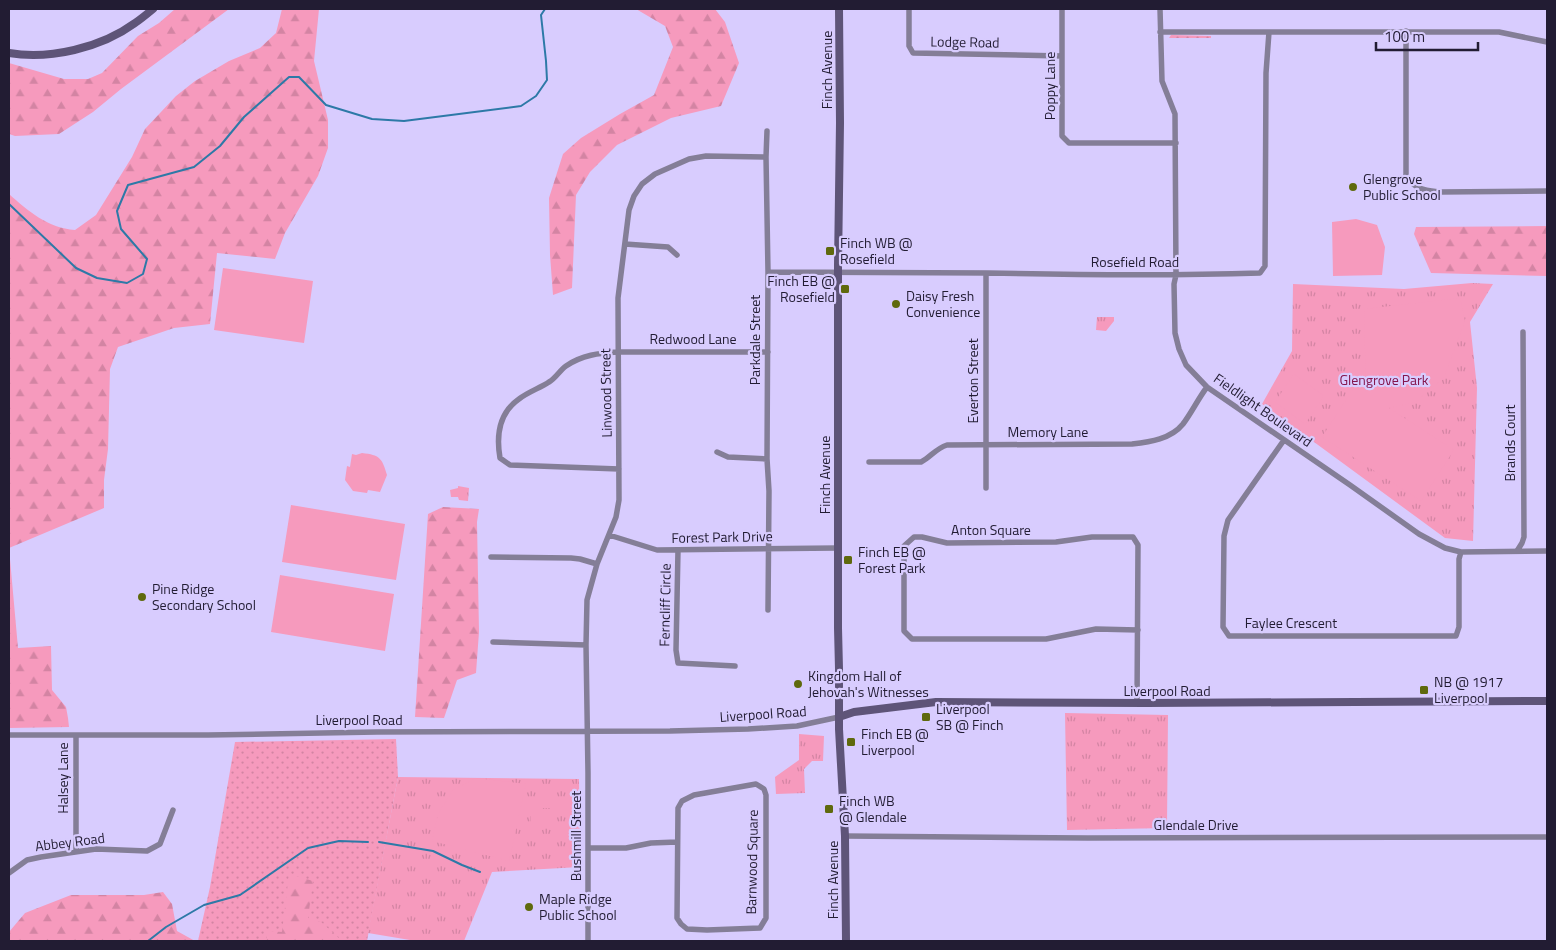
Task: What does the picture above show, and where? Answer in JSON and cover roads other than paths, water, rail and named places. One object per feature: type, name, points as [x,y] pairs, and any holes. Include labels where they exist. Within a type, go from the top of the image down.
[{"type":"main road","points":[[9,53],[38,55],[75,50],[104,40],[133,25],[153,9]]},
{"type":"main road","name":"Finch Avenue","points":[[839,9],[838,548],[846,941]]},
{"type":"main road","name":"Liverpool Road","points":[[840,717],[854,712],[936,702],[1547,701]]},
{"type":"street","name":"Lodge Road","points":[[909,9],[909,46],[913,53],[1062,56]]},
{"type":"street","name":"Poppy Lane","points":[[1062,9],[1062,136],[1069,143],[1176,143]]},
{"type":"street","name":"Fieldlight Boulevard","points":[[1160,9],[1162,81],[1175,114],[1175,333],[1179,349],[1186,364],[1207,387],[1350,484],[1419,534],[1445,548],[1461,552],[1547,551]]},
{"type":"street","points":[[1406,31],[1406,177],[1413,185],[1422,190],[1440,192],[1547,191]]},
{"type":"street","points":[[1160,32],[1499,32],[1547,42]]},
{"type":"street","name":"Rosefield Road","points":[[768,272],[1062,275],[1260,273],[1265,266],[1266,73],[1269,32]]},
{"type":"street","name":"Parkdale Street","points":[[767,131],[768,352],[766,459],[769,491],[768,549]]},
{"type":"street","name":"Linwood Street","points":[[587,731],[587,600],[597,564],[616,517],[619,500],[618,298],[629,210],[634,196],[642,184],[655,174],[689,158],[706,156],[766,157]]},
{"type":"street","points":[[625,244],[668,247],[677,255]]},
{"type":"street","name":"Everton Street","points":[[986,273],[986,488]]},
{"type":"street","name":"Brands Court","points":[[1517,551],[1524,537],[1523,332]]},
{"type":"street","name":"Redwood Lane","points":[[619,469],[510,465],[500,458],[497,443],[499,427],[507,410],[518,399],[551,381],[566,366],[583,357],[600,353],[618,352],[768,352]]},
{"type":"street","name":"Memory Lane","points":[[869,462],[921,462],[926,460],[938,448],[947,445],[1132,444],[1153,442],[1168,436],[1182,425],[1207,387]]},
{"type":"street","name":"Faylee Crescent","points":[[1284,440],[1228,520],[1224,536],[1223,627],[1229,636],[1456,636],[1460,627],[1459,559],[1461,552]]},
{"type":"street","points":[[717,452],[728,457],[766,459]]},
{"type":"street","name":"Forest Park Drive","points":[[609,535],[657,550],[838,548]]},
{"type":"street","name":"Anton Square","points":[[1137,703],[1138,630],[1138,545],[1133,537],[1092,537],[1056,542],[948,543],[914,537],[904,546],[904,631],[912,639],[1046,639],[1096,629],[1138,630]]},
{"type":"street","points":[[768,549],[768,610]]},
{"type":"street","name":"Ferncliff Circle","points":[[678,550],[676,650],[678,663],[735,666]]},
{"type":"street","points":[[491,558],[571,558],[597,564]]},
{"type":"street","points":[[493,642],[586,645]]},
{"type":"street","name":"Liverpool Road","points":[[9,735],[670,731],[797,726],[840,717]]},
{"type":"street","name":"Bushmill Street","points":[[587,731],[588,941]]},
{"type":"street","name":"Halsey Lane","points":[[76,735],[76,852]]},
{"type":"street","name":"Barnwood Square","points":[[756,784],[764,788],[766,794],[766,918],[760,928],[687,929],[681,924],[677,918],[677,842],[678,808],[682,800],[694,795],[756,784]]},
{"type":"street","name":"Abbey Road","points":[[9,873],[27,860],[76,852],[96,849],[147,851],[160,844],[173,810]]},
{"type":"street","name":"Glendale Drive","points":[[845,836],[1088,838],[1547,837]]},
{"type":"street","points":[[588,848],[626,848],[651,843],[677,842]]},
{"type":"waterway","points":[[9,204],[76,268],[97,278],[127,283],[143,274],[147,259],[121,229],[117,211],[128,185],[194,167],[220,146],[244,117],[289,77],[299,77],[326,105],[372,119],[404,121],[521,106],[536,96],[547,80],[541,15],[545,9]]},
{"type":"waterway","points":[[148,941],[166,927],[204,905],[240,895],[308,848],[339,841],[368,842]]},
{"type":"waterway","points":[[379,842],[433,851],[480,872]]},
{"type":"place","name":"Glengrove Public School","points":[[1353,187]]},
{"type":"place","name":"Finch WB @ Rosefield","points":[[830,251]]},
{"type":"place","name":"Finch EB @ Rosefield","points":[[845,289]]},
{"type":"place","name":"Daisy Fresh Convenience","points":[[896,304]]},
{"type":"place","name":"Finch EB @ Forest Park","points":[[848,560]]},
{"type":"place","name":"Pine Ridge Secondary School","points":[[142,597]]},
{"type":"place","name":"Kingdom Hall of Jehovah's Witnesses","points":[[798,684]]},
{"type":"place","name":"NB @ 1917 Liverpool","points":[[1424,690]]},
{"type":"place","name":"Liverpool SB @ Finch","points":[[926,717]]},
{"type":"place","name":"Finch EB @ Liverpool","points":[[851,742]]},
{"type":"place","name":"Finch WB @ Glendale","points":[[829,809]]},
{"type":"place","name":"Maple Ridge Public School","points":[[529,907]]},
{"type":"park label","name":"Glengrove Park","points":[[1384,380]]}]
